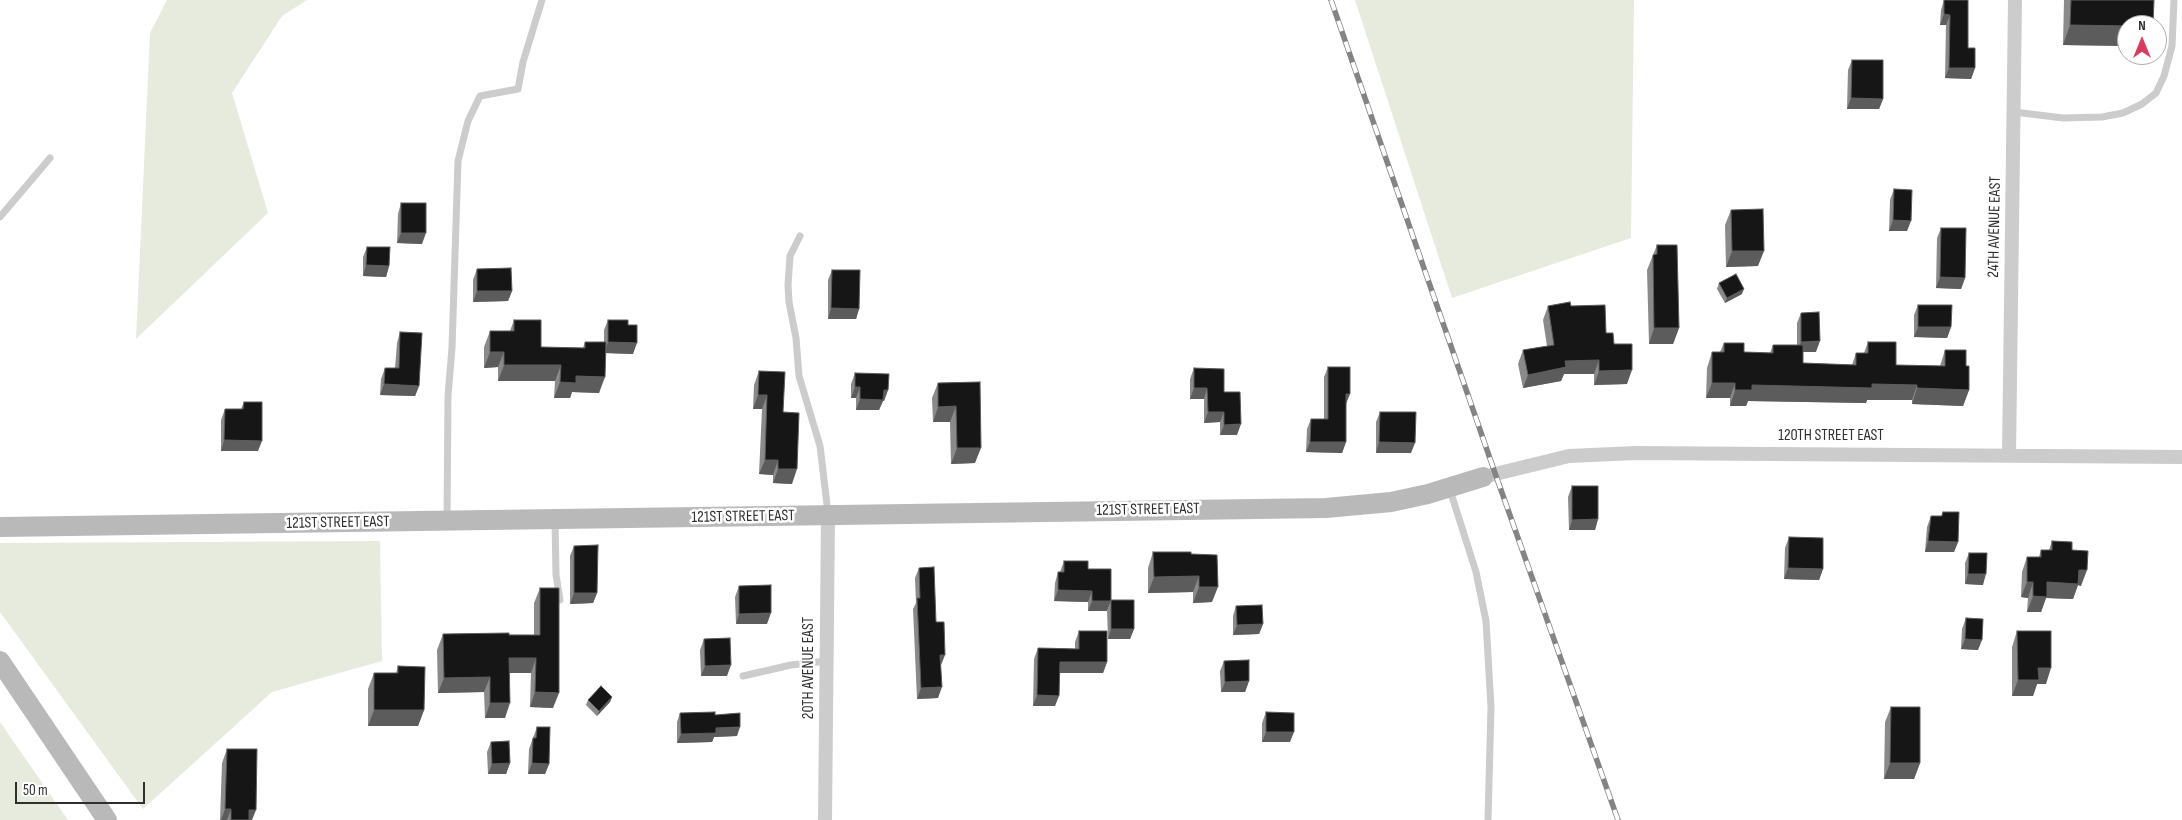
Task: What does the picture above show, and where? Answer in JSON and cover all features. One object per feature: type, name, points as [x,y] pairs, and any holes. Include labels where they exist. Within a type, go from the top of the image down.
[{"type":"street","name":"24TH AVENUE EAST","points":[[2009,455],[2015,0]]},
{"type":"street","name":"120TH STREET EAST","points":[[1483,477],[1569,456],[1636,453],[2182,457]]},
{"type":"street","name":"121ST STREET EAST","points":[[0,527],[1326,508],[1391,502],[1483,477]]},
{"type":"street","name":"20TH AVENUE EAST","points":[[825,820],[828,516]]},
{"type":"street","points":[[0,661],[108,820]]},
{"type":"lane","points":[[448,521],[448,396],[452,348],[458,161],[468,121],[480,96],[518,89],[542,0]]},
{"type":"lane","points":[[2014,112],[2062,118],[2102,117],[2123,113],[2142,104],[2156,93],[2164,76],[2172,46],[2174,0]]},
{"type":"lane","points":[[0,217],[50,158]]},
{"type":"lane","points":[[800,236],[790,256],[788,285],[796,338],[799,376],[820,446],[828,516]]},
{"type":"lane","points":[[1450,487],[1476,572],[1486,622],[1491,707],[1488,820]]},
{"type":"lane","points":[[555,519],[556,575],[560,600]]},
{"type":"lane","points":[[743,676],[791,665],[827,661]]},
{"type":"shaded area","points":[[167,0],[307,0],[282,16],[232,93],[268,213],[136,339],[150,33]]},
{"type":"shaded area","points":[[1355,0],[1634,0],[1631,238],[1452,298]]},
{"type":"shaded area","points":[[380,541],[382,661],[272,692],[143,809],[0,612],[0,543]]},
{"type":"shaded area","points":[[0,722],[68,820],[0,820]]},
{"type":"building","points":[[1944,0],[1968,0],[1968,48],[1975,48],[1975,68],[1949,68],[1950,15],[1944,14]]},
{"type":"building","points":[[2071,0],[2154,0],[2153,15],[2117,15],[2117,26],[2070,25]]},
{"type":"building","points":[[1852,60],[1883,60],[1883,99],[1851,98]]},
{"type":"building","points":[[1894,189],[1912,190],[1911,221],[1893,220]]},
{"type":"building","points":[[401,203],[426,203],[426,233],[401,233]]},
{"type":"building","points":[[1763,209],[1764,251],[1732,251],[1731,210]]},
{"type":"building","points":[[1941,228],[1966,228],[1965,278],[1940,277]]},
{"type":"building","points":[[1657,245],[1677,245],[1679,328],[1654,328],[1653,255],[1657,254]]},
{"type":"building","points":[[367,247],[390,247],[389,266],[366,265]]},
{"type":"building","points":[[511,268],[512,291],[477,291],[477,269]]},
{"type":"building","points":[[832,270],[860,270],[859,309],[831,308]]},
{"type":"building","points":[[1736,274],[1744,289],[1727,298],[1719,283]]},
{"type":"building","points":[[1570,302],[1571,306],[1605,305],[1606,333],[1613,333],[1614,344],[1632,344],[1632,370],[1599,371],[1599,360],[1565,361],[1566,367],[1528,375],[1523,350],[1554,345],[1548,306]]},
{"type":"building","points":[[1918,305],[1952,305],[1951,327],[1918,327]]},
{"type":"building","points":[[1819,312],[1820,341],[1801,342],[1801,313]]},
{"type":"building","points":[[514,320],[541,320],[541,347],[585,348],[585,342],[606,342],[605,377],[576,376],[576,383],[560,382],[561,365],[504,365],[504,352],[490,352],[490,331],[514,331]]},
{"type":"building","points":[[608,320],[628,320],[628,325],[637,325],[637,343],[608,342]]},
{"type":"building","points":[[400,332],[422,333],[419,386],[384,384],[385,368],[399,368]]},
{"type":"building","points":[[1868,342],[1896,342],[1896,365],[1945,366],[1945,350],[1966,350],[1966,366],[1969,366],[1969,390],[1917,388],[1917,385],[1872,384],[1872,388],[1752,385],[1752,390],[1735,390],[1735,383],[1712,383],[1712,352],[1724,352],[1724,343],[1744,343],[1744,352],[1773,353],[1773,345],[1803,345],[1803,363],[1856,365],[1856,353],[1868,353]]},
{"type":"building","points":[[1328,367],[1350,367],[1350,394],[1346,394],[1346,442],[1310,442],[1311,419],[1328,419]]},
{"type":"building","points":[[1194,368],[1224,369],[1224,392],[1240,392],[1241,424],[1224,425],[1224,412],[1208,412],[1207,388],[1194,388]]},
{"type":"building","points":[[759,371],[785,372],[783,412],[799,413],[797,469],[778,469],[778,460],[765,460],[767,395],[758,395]]},
{"type":"building","points":[[855,373],[889,374],[888,390],[884,390],[883,400],[860,399],[860,387],[855,387]]},
{"type":"building","points":[[980,382],[981,448],[957,448],[956,406],[938,407],[938,383]]},
{"type":"building","points":[[244,402],[262,402],[262,441],[224,440],[225,409],[243,409]]},
{"type":"building","points":[[1380,412],[1416,412],[1415,443],[1379,442]]},
{"type":"building","points":[[1572,486],[1598,486],[1598,519],[1572,520]]},
{"type":"building","points":[[1943,512],[1959,512],[1958,542],[1928,541],[1931,516],[1942,516]]},
{"type":"building","points":[[1789,537],[1823,538],[1823,569],[1788,568]]},
{"type":"building","points":[[2052,541],[2072,542],[2072,550],[2088,551],[2087,570],[2079,570],[2078,584],[2047,582],[2047,597],[2033,596],[2033,582],[2027,582],[2027,557],[2041,557],[2041,550],[2052,550]]},
{"type":"building","points":[[598,545],[597,593],[574,593],[574,546]]},
{"type":"building","points":[[1153,552],[1191,552],[1191,554],[1217,555],[1218,587],[1199,587],[1199,576],[1154,577]]},
{"type":"building","points":[[1969,553],[1987,553],[1986,574],[1968,574]]},
{"type":"building","points":[[1064,561],[1088,561],[1088,569],[1111,569],[1111,601],[1092,601],[1092,591],[1058,590],[1058,572],[1064,572]]},
{"type":"building","points":[[934,567],[936,622],[944,622],[945,655],[940,655],[942,687],[921,688],[917,598],[920,598],[919,568]]},
{"type":"building","points":[[771,585],[771,613],[739,614],[739,586]]},
{"type":"building","points":[[540,588],[559,588],[559,693],[535,692],[536,658],[509,658],[510,703],[490,703],[490,677],[444,678],[443,634],[509,633],[509,635],[540,635]]},
{"type":"building","points":[[1111,600],[1134,600],[1134,629],[1111,629]]},
{"type":"building","points":[[1262,605],[1263,624],[1237,625],[1236,606]]},
{"type":"building","points":[[1966,618],[1983,619],[1982,640],[1965,639]]},
{"type":"building","points":[[1079,631],[1107,631],[1107,662],[1060,662],[1059,696],[1037,695],[1038,648],[1079,649]]},
{"type":"building","points":[[2017,631],[2051,631],[2051,668],[2038,668],[2039,680],[2018,680]]},
{"type":"building","points":[[730,638],[731,665],[705,666],[704,639]]},
{"type":"building","points":[[1249,660],[1249,681],[1225,682],[1224,661]]},
{"type":"building","points":[[398,666],[425,667],[424,710],[374,710],[374,673],[398,673]]},
{"type":"building","points":[[601,686],[612,697],[599,711],[588,700]]},
{"type":"building","points":[[1891,707],[1920,707],[1920,763],[1890,763]]},
{"type":"building","points":[[715,712],[715,715],[740,713],[740,727],[716,728],[716,733],[681,734],[680,713]]},
{"type":"building","points":[[1266,712],[1294,713],[1294,732],[1266,732]]},
{"type":"building","points":[[537,727],[550,727],[549,764],[532,763],[533,738],[536,738]]},
{"type":"building","points":[[509,741],[510,763],[492,764],[491,742]]},
{"type":"building","points":[[227,749],[257,749],[256,810],[249,810],[249,820],[231,820],[231,809],[225,809]]},
{"type":"railway","points":[[1331,0],[1618,820]]}]
